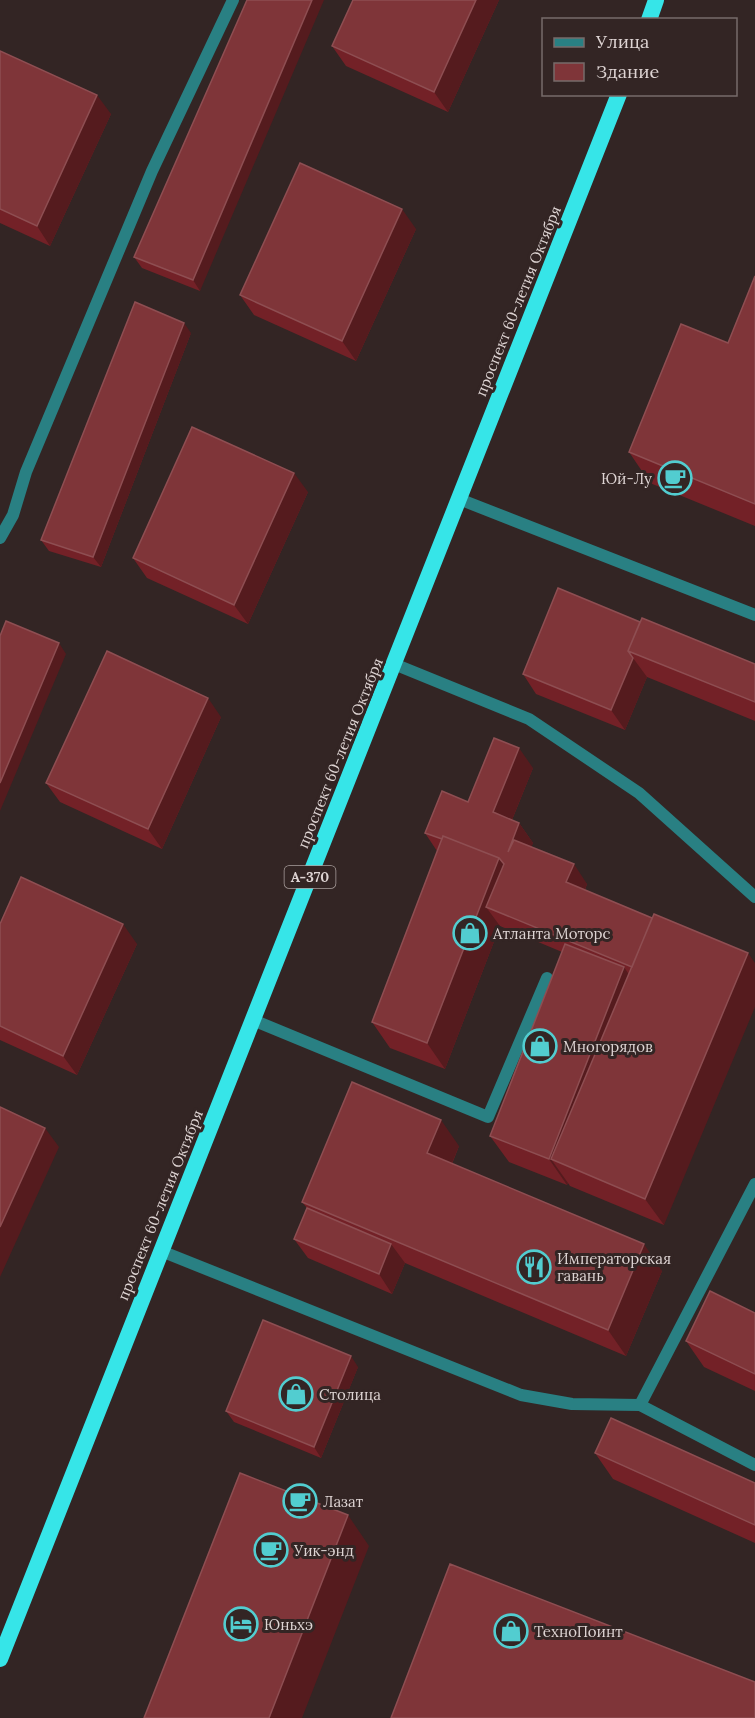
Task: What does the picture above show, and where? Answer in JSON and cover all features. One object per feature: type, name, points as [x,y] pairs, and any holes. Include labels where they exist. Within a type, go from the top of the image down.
[{"type":"highway","points":[[649,18],[656,0]]},
{"type":"highway","name":"проспект 60-летия Октября","points":[[0,1659],[618,96]]},
{"type":"street","points":[[0,538],[13,515],[27,472],[152,171],[233,0]]},
{"type":"street","points":[[459,499],[755,615]]},
{"type":"street","points":[[394,664],[529,719],[639,793],[755,897]]},
{"type":"street","points":[[253,1020],[488,1117],[547,978]]},
{"type":"street","points":[[640,1405],[755,1184]]},
{"type":"street","points":[[161,1251],[521,1395],[572,1404],[640,1405],[755,1465]]},
{"type":"building","points":[[247,0],[312,0],[193,280],[134,257]]},
{"type":"building","points":[[353,0],[476,0],[434,92],[332,46]]},
{"type":"building","points":[[0,51],[97,95],[37,226],[0,209]]},
{"type":"building","points":[[300,163],[402,209],[342,341],[240,295]]},
{"type":"building","points":[[755,276],[755,504],[629,452],[681,324],[728,343]]},
{"type":"building","points":[[135,302],[184,323],[93,557],[41,540]]},
{"type":"building","points":[[192,427],[294,473],[234,605],[133,558]]},
{"type":"building","points":[[558,588],[640,622],[628,651],[633,658],[611,710],[523,674]]},
{"type":"building","points":[[642,618],[755,664],[755,702],[628,651]]},
{"type":"building","points":[[6,621],[59,643],[0,783],[0,636]]},
{"type":"building","points":[[107,651],[208,698],[148,829],[46,783]]},
{"type":"building","points":[[494,738],[519,748],[493,812],[519,823],[508,852],[514,840],[574,864],[566,882],[652,918],[632,967],[486,907],[504,864],[499,858],[443,836],[442,839],[425,833],[442,791],[468,802]]},
{"type":"building","points":[[443,836],[499,858],[427,1043],[372,1022]]},
{"type":"building","points":[[21,877],[123,924],[63,1056],[0,1026],[0,924]]},
{"type":"building","points":[[654,914],[748,953],[645,1199],[551,1159]]},
{"type":"building","points":[[565,944],[624,967],[549,1159],[490,1136]]},
{"type":"building","points":[[352,1082],[441,1120],[427,1153],[644,1244],[608,1330],[302,1202]]},
{"type":"building","points":[[0,1107],[45,1128],[0,1227]]},
{"type":"building","points":[[307,1208],[391,1244],[379,1274],[294,1239]]},
{"type":"building","points":[[710,1291],[755,1313],[755,1374],[686,1341]]},
{"type":"building","name":"Столица","points":[[263,1320],[351,1356],[314,1447],[226,1411]]},
{"type":"building","points":[[611,1418],[755,1483],[755,1525],[595,1453]]},
{"type":"building","points":[[240,1473],[348,1515],[269,1718],[144,1718]]},
{"type":"building","name":"ТехноПоинт","points":[[450,1564],[755,1682],[755,1718],[391,1718]]},
{"type":"place","name":"Юй-Лу","points":[[675,478]]},
{"type":"place","name":"Атланта Моторс","points":[[470,933]]},
{"type":"place","name":"Многорядов","points":[[540,1046]]},
{"type":"place","name":"Императорская гавань","points":[[534,1267]]},
{"type":"place","name":"Столица","points":[[296,1394]]},
{"type":"place","name":"Лазат","points":[[300,1501]]},
{"type":"place","name":"Уик-энд","points":[[271,1550]]},
{"type":"place","name":"Юньхэ","points":[[241,1624]]},
{"type":"place","name":"ТехноПоинт","points":[[511,1631]]}]
